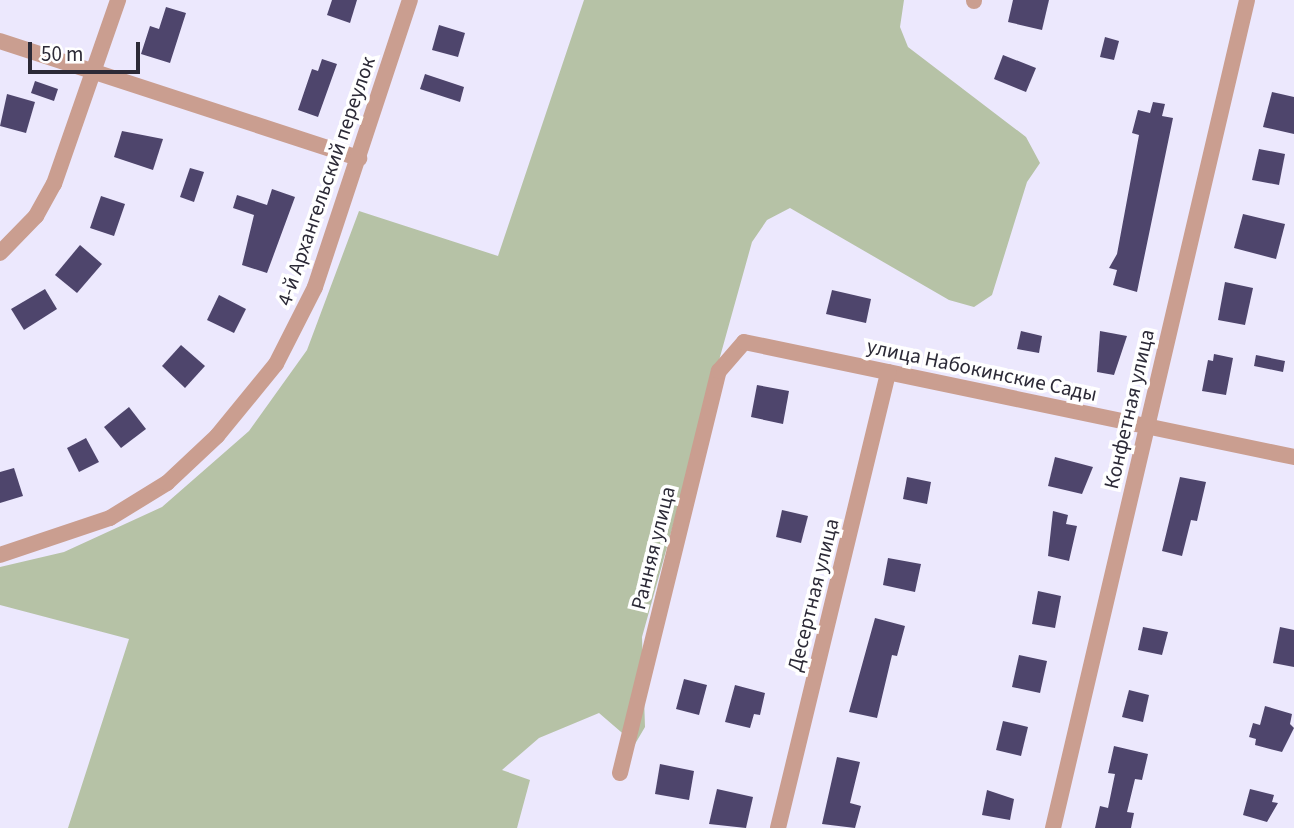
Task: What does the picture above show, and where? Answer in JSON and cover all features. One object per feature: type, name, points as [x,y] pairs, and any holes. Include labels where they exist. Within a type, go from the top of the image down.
[{"type":"street","points":[[0,253],[36,216],[54,184],[118,0]]},
{"type":"street","name":"4-й Архангельский переулок","points":[[0,555],[110,518],[167,483],[216,436],[292,338],[314,287],[410,0]]},
{"type":"street","name":"Конфетная улица","points":[[1052,828],[1247,0]]},
{"type":"street","points":[[0,41],[359,158]]},
{"type":"street","name":"улица Набокинские Сады","points":[[744,342],[1294,457]]},
{"type":"street","name":"Ранняя улица","points":[[620,773],[719,371],[744,342]]},
{"type":"street","name":"Десертная улица","points":[[778,828],[888,372]]},
{"type":"green space","points":[[584,0],[904,0],[900,27],[908,47],[1026,137],[1040,163],[1027,182],[992,295],[974,307],[949,300],[790,208],[767,220],[752,242],[642,637],[645,727],[635,744],[599,713],[539,738],[502,770],[530,780],[517,828],[68,828],[129,639],[0,605],[0,567],[64,552],[162,507],[249,431],[307,350],[359,211],[498,256]]},
{"type":"building","points":[[332,0],[357,0],[350,23],[327,15]]},
{"type":"building","points":[[1013,0],[1049,0],[1042,30],[1008,22]]},
{"type":"building","points":[[166,7],[186,13],[170,63],[141,54],[150,26],[159,29]]},
{"type":"building","points":[[439,25],[465,33],[458,57],[432,50]]},
{"type":"building","points":[[1105,37],[1119,41],[1114,60],[1100,57]]},
{"type":"building","points":[[1003,55],[1036,68],[1026,92],[994,79]]},
{"type":"building","points":[[322,59],[337,64],[318,117],[298,110],[312,69],[318,71]]},
{"type":"building","points":[[425,74],[464,87],[460,102],[420,89]]},
{"type":"building","points":[[35,81],[58,89],[54,101],[31,93]]},
{"type":"building","points":[[1272,92],[1294,97],[1294,134],[1263,127]]},
{"type":"building","points":[[7,94],[35,102],[26,133],[0,126]]},
{"type":"building","points":[[1153,102],[1165,104],[1162,116],[1173,118],[1137,292],[1113,285],[1117,270],[1109,268],[1117,254],[1139,135],[1132,133],[1138,110],[1150,113]]},
{"type":"building","points":[[122,131],[163,139],[153,170],[114,157]]},
{"type":"building","points":[[1259,149],[1285,154],[1279,185],[1252,180]]},
{"type":"building","points":[[190,168],[204,172],[194,202],[180,197]]},
{"type":"building","points":[[272,189],[295,197],[267,273],[242,265],[254,215],[233,208],[237,195],[267,205]]},
{"type":"building","points":[[101,196],[125,204],[114,236],[90,228]]},
{"type":"building","points":[[1243,214],[1285,224],[1276,259],[1234,248]]},
{"type":"building","points":[[80,245],[102,264],[77,293],[55,275]]},
{"type":"building","points":[[1225,282],[1253,288],[1245,325],[1218,320]]},
{"type":"building","points":[[45,289],[57,309],[24,330],[11,309]]},
{"type":"building","points":[[832,290],[871,299],[866,323],[826,314]]},
{"type":"building","points":[[219,295],[246,309],[234,333],[207,320]]},
{"type":"building","points":[[1021,331],[1042,336],[1039,353],[1017,349]]},
{"type":"building","points":[[1100,331],[1127,336],[1114,375],[1097,372]]},
{"type":"building","points":[[181,345],[205,366],[185,388],[162,366]]},
{"type":"building","points":[[1214,354],[1233,358],[1226,395],[1202,391],[1208,360],[1213,361]]},
{"type":"building","points":[[1256,355],[1285,361],[1283,372],[1254,366]]},
{"type":"building","points":[[757,385],[789,391],[783,424],[751,417]]},
{"type":"building","points":[[129,407],[146,429],[121,448],[104,427]]},
{"type":"building","points":[[86,438],[99,462],[79,472],[67,448]]},
{"type":"building","points":[[1055,457],[1093,467],[1082,494],[1048,486]]},
{"type":"building","points":[[14,468],[23,496],[0,503],[0,472]]},
{"type":"building","points":[[907,477],[931,482],[927,504],[903,499]]},
{"type":"building","points":[[1180,477],[1206,482],[1197,521],[1191,520],[1182,556],[1162,551]]},
{"type":"building","points":[[782,510],[808,516],[801,543],[776,537]]},
{"type":"building","points":[[1053,511],[1068,515],[1066,524],[1077,526],[1069,561],[1048,556]]},
{"type":"building","points":[[888,558],[921,564],[915,592],[883,585]]},
{"type":"building","points":[[1038,591],[1061,596],[1055,628],[1032,624]]},
{"type":"building","points":[[875,618],[905,626],[897,656],[892,655],[877,718],[849,712]]},
{"type":"building","points":[[1143,627],[1168,632],[1162,655],[1138,650]]},
{"type":"building","points":[[1280,627],[1294,630],[1294,667],[1273,663]]},
{"type":"building","points":[[1019,655],[1047,661],[1040,693],[1012,687]]},
{"type":"building","points":[[684,679],[707,685],[699,715],[676,709]]},
{"type":"building","points":[[735,685],[765,693],[760,715],[754,714],[750,728],[725,722]]},
{"type":"building","points":[[1129,690],[1149,695],[1143,722],[1122,717]]},
{"type":"building","points":[[1265,706],[1292,714],[1290,724],[1294,728],[1282,752],[1255,745],[1256,739],[1249,737],[1253,723],[1260,725]]},
{"type":"building","points":[[1003,721],[1028,727],[1021,756],[996,750]]},
{"type":"building","points":[[1114,746],[1148,754],[1142,780],[1135,779],[1127,812],[1134,813],[1131,828],[1095,828],[1100,806],[1108,808],[1115,774],[1108,773]]},
{"type":"building","points":[[837,757],[860,762],[850,803],[861,806],[855,828],[822,824]]},
{"type":"building","points":[[660,764],[694,771],[689,800],[655,794]]},
{"type":"building","points":[[717,789],[753,797],[746,828],[709,824]]},
{"type":"building","points":[[1250,789],[1274,795],[1272,802],[1278,803],[1267,822],[1243,815]]},
{"type":"building","points":[[987,790],[1014,799],[1010,820],[982,815]]}]
